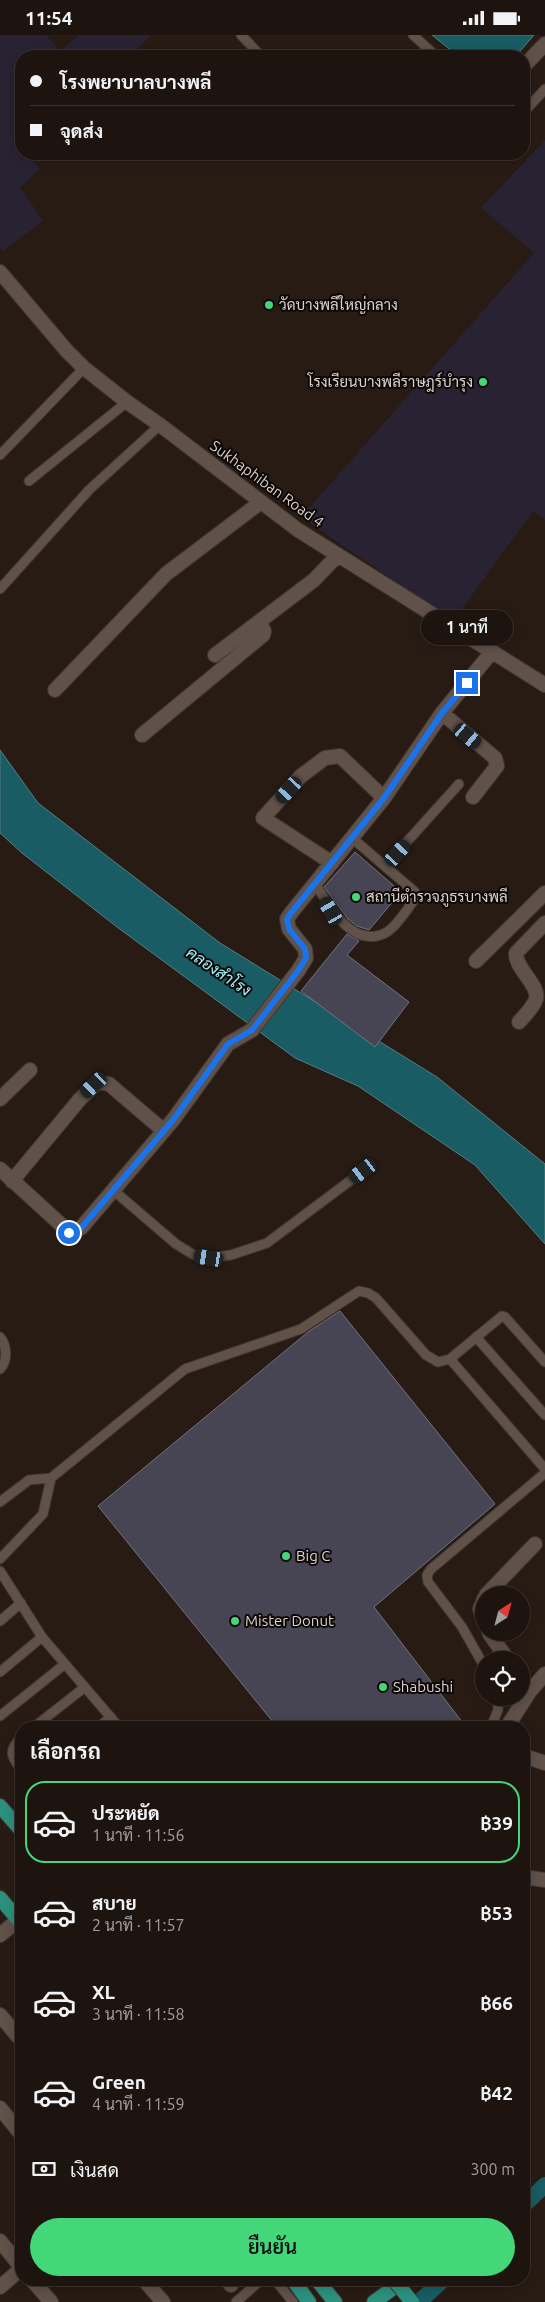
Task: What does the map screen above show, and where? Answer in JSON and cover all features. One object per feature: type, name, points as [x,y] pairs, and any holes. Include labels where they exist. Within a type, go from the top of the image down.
[{"type":"main road","points":[[0,1806],[15,1822]]},
{"type":"main road","points":[[0,1898],[15,1916]]},
{"type":"main road","points":[[297,2286],[309,2302]]},
{"type":"main road","points":[[322,2286],[335,2302]]},
{"type":"main road","points":[[374,2302],[396,2286]]},
{"type":"main road","points":[[399,2286],[412,2302]]},
{"type":"street","points":[[530,60],[545,44]]},
{"type":"street","name":"Sukhaphiban Road 4","points":[[1,276],[44,326],[84,368],[127,402],[298,530],[491,653],[545,685]]},
{"type":"street","points":[[55,690],[166,574],[260,501]]},
{"type":"street","points":[[215,655],[314,581],[338,555]]},
{"type":"street","points":[[142,735],[262,635],[264,631],[259,622]]},
{"type":"street","points":[[0,1169],[69,1233],[81,1228],[164,1131],[228,1044],[252,1030],[298,971],[306,958],[305,949],[289,929],[287,919],[384,798],[442,713],[491,653]]},
{"type":"street","points":[[442,713],[495,758],[497,766],[473,797]]},
{"type":"street","points":[[332,863],[263,818],[301,776],[325,758],[340,756],[384,798]]},
{"type":"street","points":[[476,961],[545,893]]},
{"type":"street","points":[[519,1022],[532,1006],[536,992],[516,960],[516,953],[545,923]]},
{"type":"street","points":[[0,1099],[30,1070]]},
{"type":"street","points":[[12,1181],[80,1099],[98,1082],[109,1084],[164,1131]]},
{"type":"street","points":[[495,1586],[535,1544]]},
{"type":"street","points":[[530,1691],[545,1674]]},
{"type":"street","points":[[511,1721],[520,1706]]},
{"type":"street","points":[[530,1758],[545,1763]]},
{"type":"street","points":[[530,1878],[545,1880]]},
{"type":"street","points":[[0,1935],[15,1925]]},
{"type":"street","points":[[0,2015],[15,2033]]},
{"type":"street","points":[[1,2110],[15,2127]]},
{"type":"street","points":[[0,2241],[15,2260]]},
{"type":"street","points":[[0,2287],[15,2273]]},
{"type":"street","points":[[37,2286],[51,2302]]},
{"type":"street","points":[[149,2286],[163,2302]]},
{"type":"lane","points":[[241,35],[255,50]]},
{"type":"lane","points":[[413,35],[429,50]]},
{"type":"lane","points":[[530,105],[545,89]]},
{"type":"lane","points":[[0,455],[84,368]]},
{"type":"lane","points":[[29,481],[127,402]]},
{"type":"lane","points":[[0,589],[89,490],[160,425]]},
{"type":"lane","points":[[385,866],[459,785]]},
{"type":"lane","points":[[315,883],[331,911],[363,937],[376,937],[389,931],[415,899],[415,892],[352,838]]},
{"type":"lane","points":[[113,1190],[176,1244],[194,1255],[209,1258],[232,1255],[267,1243],[363,1171]]},
{"type":"lane","points":[[0,1502],[29,1480],[51,1478],[185,1369],[301,1329],[359,1291],[368,1293],[376,1298],[426,1355],[438,1362],[450,1359],[502,1316],[505,1317],[545,1362]]},
{"type":"lane","points":[[0,1337],[3,1340],[6,1355],[0,1369]]},
{"type":"lane","points":[[476,1337],[545,1415]]},
{"type":"lane","points":[[450,1359],[545,1471],[431,1569],[427,1575],[428,1582],[462,1627],[476,1651]]},
{"type":"lane","points":[[0,1559],[42,1514],[51,1478]]},
{"type":"lane","points":[[0,1571],[42,1637],[114,1721]]},
{"type":"lane","points":[[0,1621],[21,1603]]},
{"type":"lane","points":[[0,1672],[42,1637]]},
{"type":"lane","points":[[0,1715],[65,1664]]},
{"type":"lane","points":[[42,1721],[85,1687]]},
{"type":"lane","points":[[493,1721],[498,1706]]},
{"type":"lane","points":[[106,1721],[111,1717]]},
{"type":"lane","points":[[15,1743],[11,1752],[15,1762]]},
{"type":"lane","points":[[236,2302],[254,2286]]},
{"type":"lane","points":[[280,2286],[293,2302]]},
{"type":"shaded area","points":[[0,35],[46,35],[59,50],[15,50],[15,160],[33,160],[40,169],[20,187],[43,221],[3,251],[0,248]]},
{"type":"shaded area","points":[[79,35],[152,35],[136,50],[61,50]]},
{"type":"shaded area","name":"โรงเรียนบางพลีราษฎร์บำรุง","points":[[545,140],[545,520],[533,511],[453,621],[301,517],[534,253],[481,208],[526,160],[530,160],[530,156]]},
{"type":"water","points":[[432,35],[534,35],[521,50],[451,50]]},
{"type":"water","name":"คลองสำโรง","points":[[0,750],[38,803],[220,943],[437,1077],[545,1164],[545,1244],[475,1165],[358,1086],[295,1058],[117,927],[22,853],[0,833]]},
{"type":"building","name":"สถานีตำรวจภูธรบางพลี","points":[[355,852],[401,892],[369,930],[357,926],[348,919],[324,887]]},
{"type":"building","points":[[347,934],[359,941],[347,955],[409,1002],[375,1047],[301,991]]},
{"type":"building","name":"Big C","points":[[340,1311],[495,1504],[374,1607],[461,1721],[272,1721],[98,1506],[308,1332]]},
{"type":"waterway","points":[[530,2199],[545,2185]]},
{"type":"waterway","points":[[419,2302],[436,2286]]},
{"type":"place","name":"วัดบางพลีใหญ่กลาง","points":[[269,305]]},
{"type":"place","name":"โรงเรียนบางพลีราษฎร์บำรุง","points":[[483,382]]},
{"type":"place","name":"สถานีตำรวจภูธรบางพลี","points":[[356,897]]},
{"type":"place","name":"Big C","points":[[286,1556]]},
{"type":"place","name":"Mister Donut","points":[[235,1621]]},
{"type":"place","name":"Shabushi","points":[[383,1687]]},
{"type":"route","points":[[69,1233],[81,1228],[173,1120],[228,1044],[252,1030],[298,971],[306,958],[305,949],[289,929],[287,919],[384,798],[442,713],[467,683]]}]
